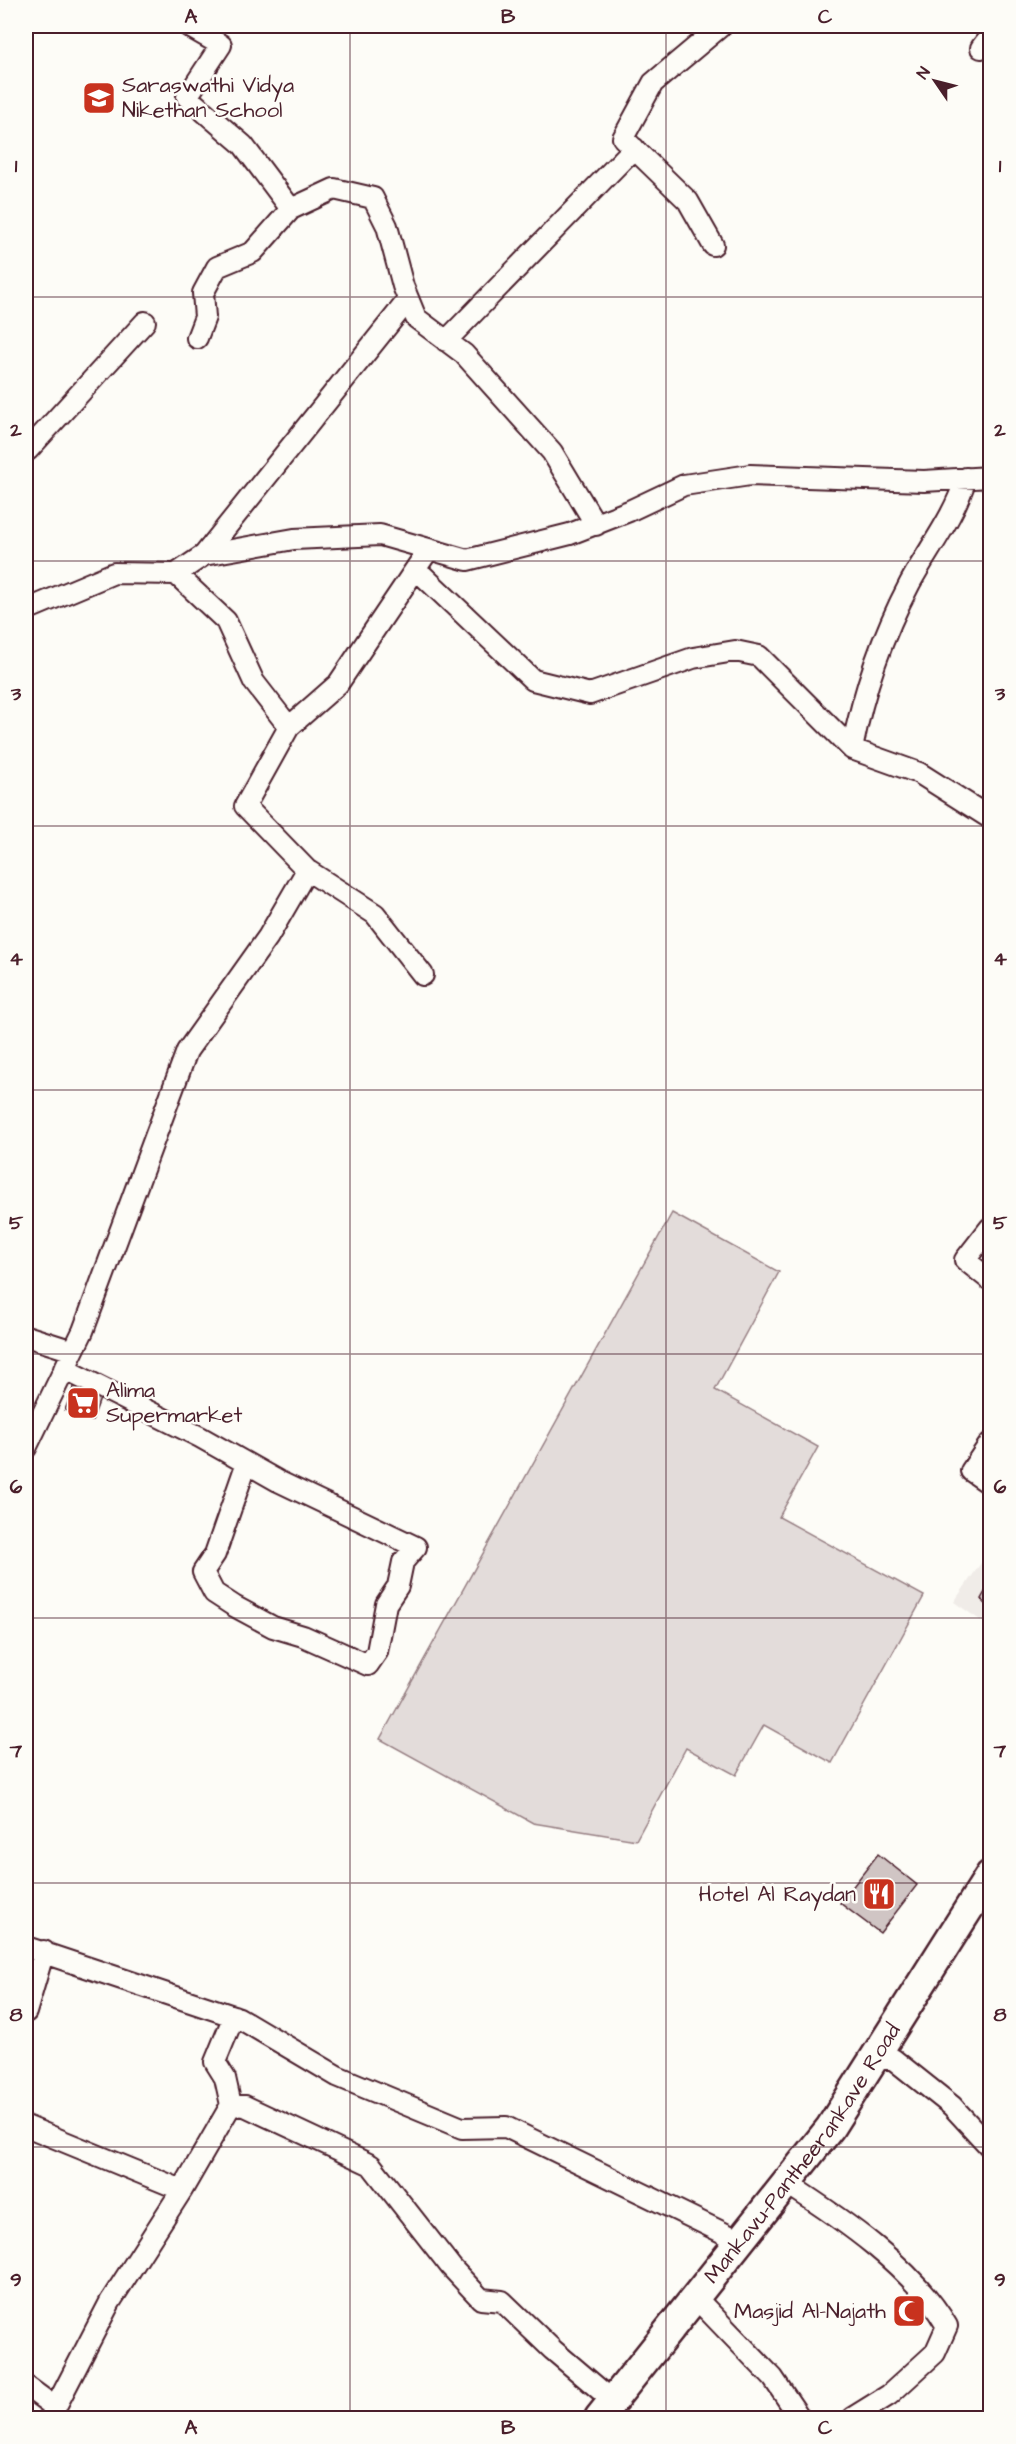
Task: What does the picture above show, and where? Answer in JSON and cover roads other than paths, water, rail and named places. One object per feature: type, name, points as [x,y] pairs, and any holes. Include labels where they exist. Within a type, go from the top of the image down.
[{"type":"main road","name":"Mankavu-Pantheerankave Road","points":[[606,2410],[830,2128],[990,1875]]},
{"type":"street","points":[[188,26],[221,45],[186,97],[243,145],[291,209]]},
{"type":"street","points":[[713,245],[688,201],[623,138],[653,83],[721,26]]},
{"type":"street","points":[[447,341],[634,148]]},
{"type":"street","points":[[197,338],[205,316],[203,293],[217,267],[253,252],[291,209],[334,189],[373,198],[387,226],[408,300],[416,318],[464,354],[552,452],[596,525]]},
{"type":"street","points":[[26,610],[114,573],[176,574],[204,555],[408,300]]},
{"type":"street","points":[[26,448],[28,450],[145,322]]},
{"type":"street","points":[[204,555],[294,539],[380,535],[467,560],[570,534],[596,525],[684,485],[750,475],[924,481],[990,477]]},
{"type":"street","points":[[852,749],[858,720],[893,617],[959,500],[966,478]]},
{"type":"street","points":[[423,975],[375,914],[306,870],[245,806],[289,727],[338,684],[429,549]]},
{"type":"street","points":[[416,569],[532,680],[590,694],[693,658],[735,651],[759,656],[852,749],[919,773],[990,819]]},
{"type":"street","points":[[176,574],[225,621],[254,682],[289,727]]},
{"type":"street","points":[[26,1448],[73,1351],[187,1051],[268,937],[306,870]]},
{"type":"street","points":[[990,1228],[965,1260],[990,1280]]},
{"type":"street","points":[[26,1336],[73,1351]]},
{"type":"street","points":[[64,1369],[200,1437],[246,1465],[416,1547],[403,1562],[398,1586],[386,1604],[377,1652],[368,1665],[303,1636],[273,1627],[214,1593],[203,1572],[215,1554],[246,1465]]},
{"type":"street","points":[[990,1443],[971,1471],[990,1484]]},
{"type":"street","points":[[26,2012],[34,1949],[234,2016],[337,2076],[462,2128],[506,2127],[740,2241]]},
{"type":"street","points":[[26,2386],[53,2413],[110,2302],[182,2190],[231,2105],[225,2078],[215,2062],[234,2016]]},
{"type":"street","points":[[874,2059],[893,2059],[952,2106],[990,2147]]},
{"type":"street","points":[[231,2105],[245,2106],[371,2165],[451,2267],[481,2299],[502,2301],[552,2350],[606,2410]]},
{"type":"street","points":[[26,2126],[182,2190]]},
{"type":"street","points":[[786,2183],[836,2215],[888,2257],[937,2308],[948,2326],[935,2353],[889,2395],[852,2418]]},
{"type":"street","points":[[695,2297],[773,2378],[800,2418]]},
{"type":"place","name":"Saraswathi Vidya Nikethan School","points":[[99,98]]},
{"type":"place","name":"Alima Supermarket","points":[[83,1403]]},
{"type":"place","name":"Hotel Al Raydan","points":[[879,1894]]},
{"type":"place","name":"Masjid Al-Najath","points":[[909,2311]]}]
